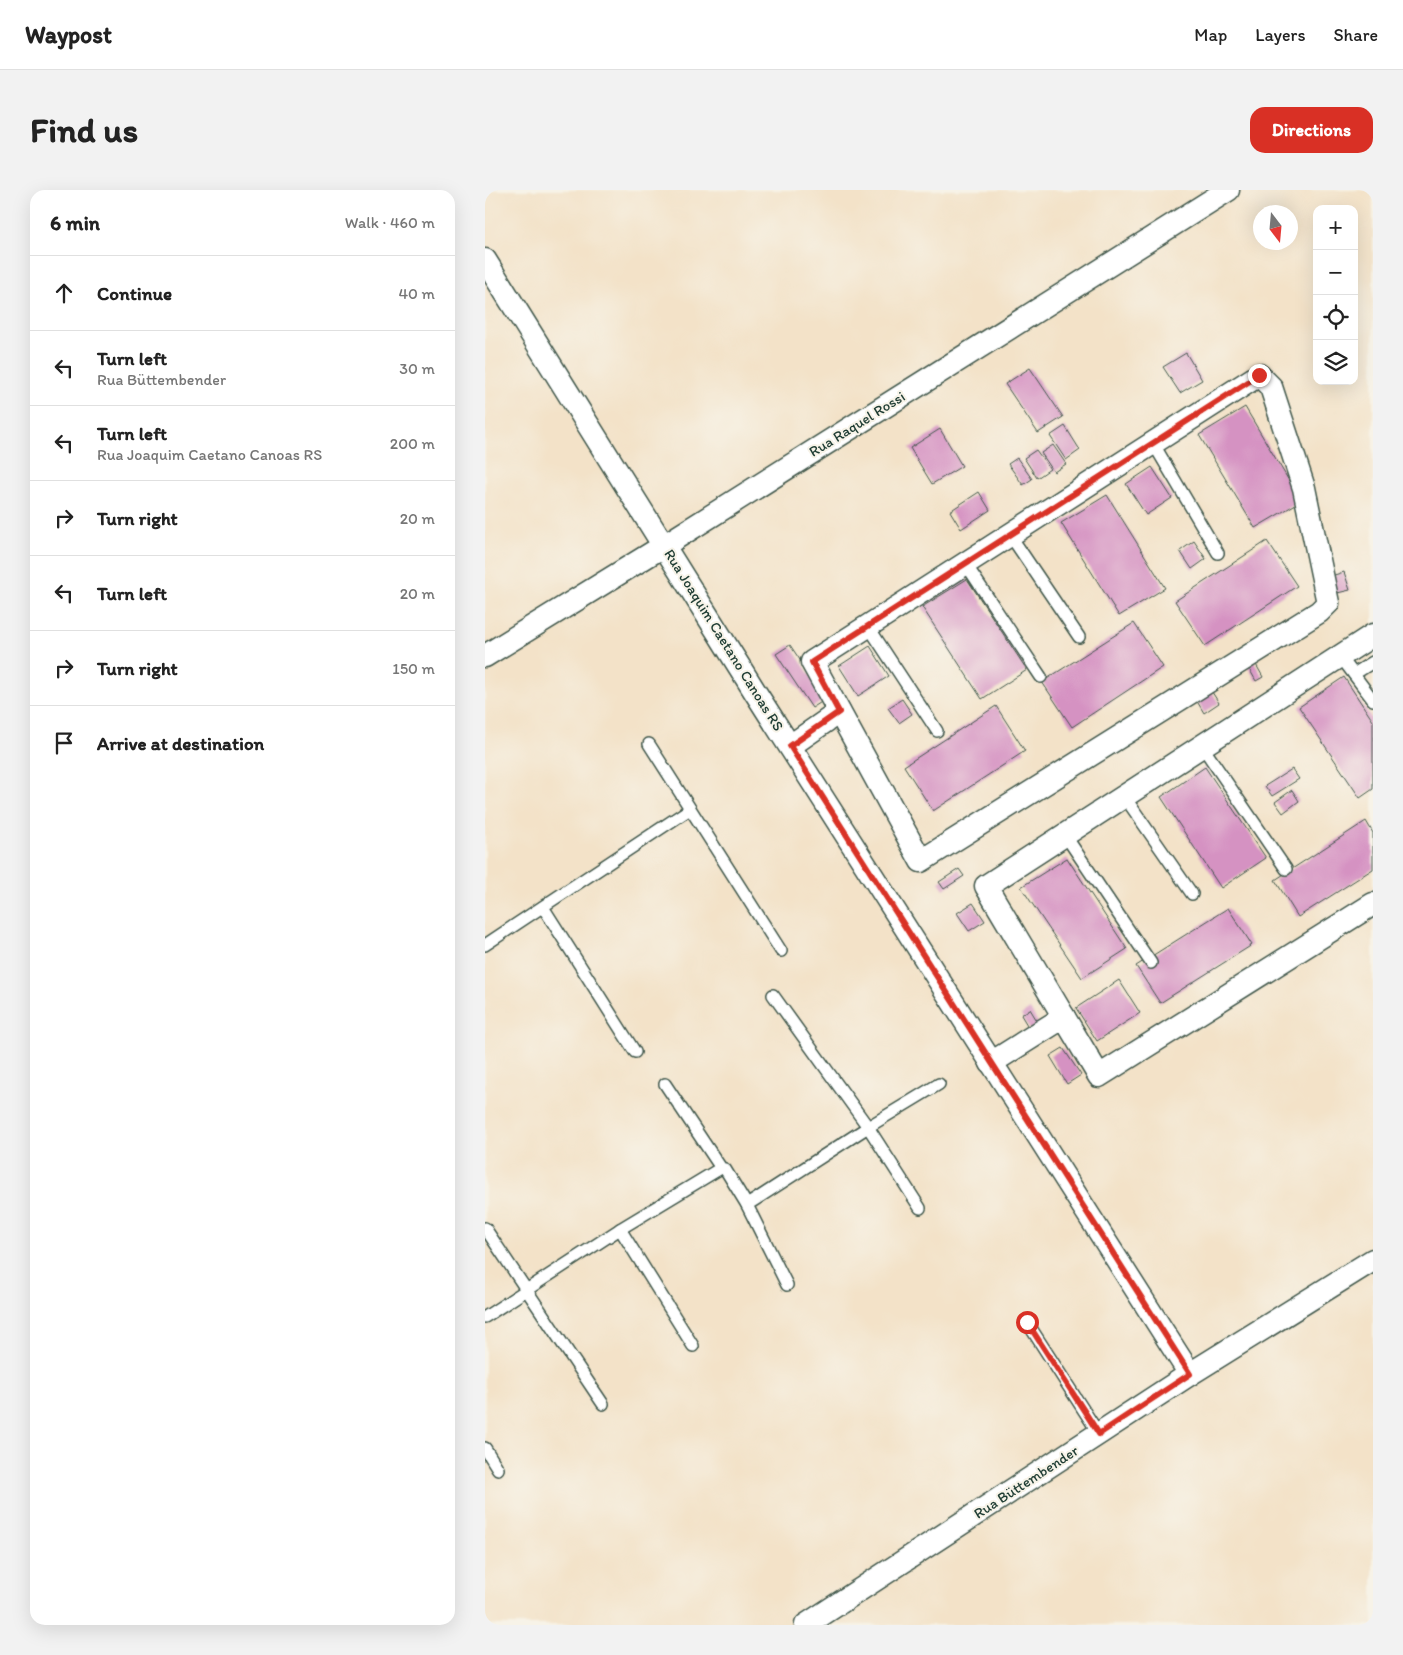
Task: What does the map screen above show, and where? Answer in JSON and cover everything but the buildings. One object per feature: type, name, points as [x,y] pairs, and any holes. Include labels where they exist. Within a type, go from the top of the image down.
[{"type":"street","name":"Rua Raquel Rossi","points":[[485,656],[665,545],[1228,190]]},
{"type":"street","name":"Rua Joaquim Caetano Canoas RS","points":[[485,260],[790,746],[1190,1374]]},
{"type":"street","points":[[1259,375],[1271,387],[1304,488],[1328,603],[1319,612],[921,861],[812,662],[1153,443],[1259,375]]},
{"type":"street","points":[[1373,634],[986,886],[1099,1076],[1373,904]]},
{"type":"street","points":[[790,746],[839,712]]},
{"type":"street","points":[[991,1063],[1064,1017]]},
{"type":"street","name":"Rua Büttembender","points":[[821,1621],[1190,1374],[1373,1260]]},
{"type":"lane","points":[[1153,443],[1218,553]]},
{"type":"lane","points":[[1010,535],[1079,637]]},
{"type":"lane","points":[[965,563],[1041,677]]},
{"type":"lane","points":[[868,626],[937,731]]},
{"type":"lane","points":[[1340,656],[1373,700]]},
{"type":"lane","points":[[1353,674],[1373,662]]},
{"type":"lane","points":[[649,744],[781,951]]},
{"type":"lane","points":[[1202,746],[1286,869]]},
{"type":"lane","points":[[1124,796],[1191,894]]},
{"type":"lane","points":[[485,945],[690,809]]},
{"type":"lane","points":[[1065,835],[1151,963]]},
{"type":"lane","points":[[543,907],[635,1052]]},
{"type":"lane","points":[[773,995],[868,1126],[920,1208]]},
{"type":"lane","points":[[665,1084],[721,1168],[725,1169],[747,1205],[787,1285]]},
{"type":"lane","points":[[747,1205],[868,1126],[939,1084]]},
{"type":"lane","points":[[485,1317],[527,1292],[620,1229],[721,1168]]},
{"type":"lane","points":[[485,1228],[603,1404]]},
{"type":"lane","points":[[620,1229],[693,1346]]},
{"type":"lane","points":[[1027,1322],[1099,1434]]},
{"type":"lane","points":[[485,1448],[498,1469]]},
{"type":"route","points":[[1027,1322],[1099,1434],[1190,1374],[790,746],[839,712],[812,662],[1259,375]]}]
